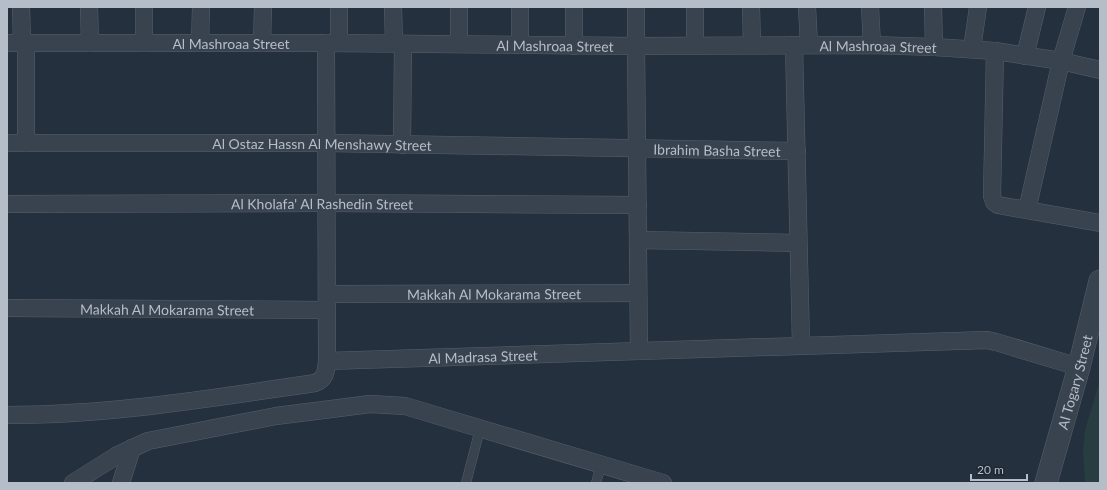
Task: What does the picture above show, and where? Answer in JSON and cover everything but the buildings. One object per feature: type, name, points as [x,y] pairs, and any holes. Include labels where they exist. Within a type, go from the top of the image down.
[{"type":"street","points":[[21,7],[18,43],[26,143]]},
{"type":"street","points":[[89,7],[90,43]]},
{"type":"street","points":[[144,7],[144,43]]},
{"type":"street","points":[[200,43],[201,7]]},
{"type":"street","points":[[262,43],[263,7]]},
{"type":"street","points":[[7,415],[73,413],[188,402],[315,383],[323,378],[326,374],[327,360],[326,143],[332,43],[338,7]]},
{"type":"street","points":[[393,7],[399,44],[402,144]]},
{"type":"street","points":[[459,7],[459,44]]},
{"type":"street","points":[[520,7],[520,45]]},
{"type":"street","points":[[574,7],[574,46]]},
{"type":"street","points":[[636,7],[639,351]]},
{"type":"street","points":[[695,7],[696,46]]},
{"type":"street","points":[[751,7],[752,45]]},
{"type":"street","points":[[801,345],[797,151],[802,45],[807,7]]},
{"type":"street","points":[[870,7],[872,45]]},
{"type":"street","points":[[934,7],[934,47]]},
{"type":"street","points":[[972,50],[978,7]]},
{"type":"street","points":[[1025,56],[1037,7]]},
{"type":"street","points":[[1027,210],[1061,61],[1077,7]]},
{"type":"street","name":"Al Mashroaa Street","points":[[18,43],[332,43],[574,46],[872,45],[934,47],[995,52],[1061,61],[1100,70]]},
{"type":"street","points":[[995,52],[992,196],[994,202],[998,205],[1100,223]]},
{"type":"street","name":"Al Ostaz Hassn Al Menshawy Street","points":[[7,144],[326,143],[637,149]]},
{"type":"street","name":"Ibrahim Basha Street","points":[[637,149],[797,151]]},
{"type":"street","name":"Al Kholafa' Al Rashedin Street","points":[[7,204],[326,203],[638,205]]},
{"type":"street","points":[[638,240],[798,243]]},
{"type":"street","name":"Al Togary Street","points":[[1046,483],[1079,367],[1100,281]]},
{"type":"street","name":"Makkah Al Mokarama Street","points":[[7,308],[327,302],[638,293]]},
{"type":"street","name":"Al Madrasa Street","points":[[327,360],[987,340],[1079,367]]},
{"type":"street","points":[[73,483],[116,456],[148,441],[276,416],[370,404],[405,406],[663,483]]},
{"type":"street","points":[[121,483],[132,448]]},
{"type":"lane","points":[[466,483],[480,429]]},
{"type":"lane","points":[[596,483],[601,465]]},
{"type":"green space","points":[[1100,380],[1100,483],[1085,483],[1083,451],[1085,430]]}]
